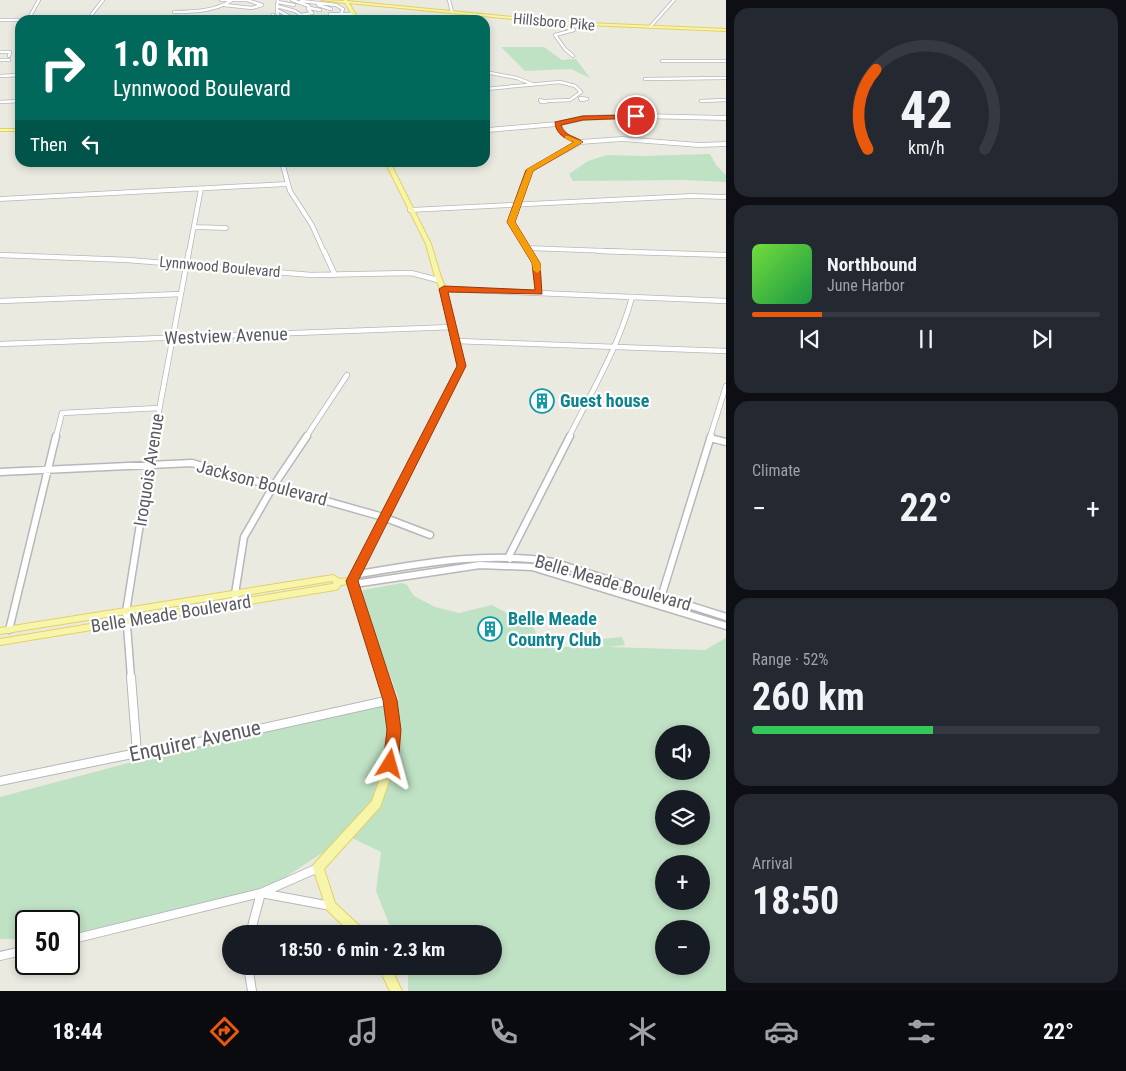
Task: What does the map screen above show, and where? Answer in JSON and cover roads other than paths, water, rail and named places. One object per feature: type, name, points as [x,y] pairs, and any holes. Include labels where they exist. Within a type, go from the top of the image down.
[{"type":"main road","name":"Hillsboro Pike","points":[[322,0],[482,15]]},
{"type":"main road","points":[[348,3],[356,5],[368,4]]},
{"type":"main road","points":[[348,3],[354,14]]},
{"type":"main road","name":"Hillsboro Pike","points":[[490,16],[561,23],[726,30]]},
{"type":"main road","points":[[0,130],[15,130]]},
{"type":"main road","points":[[351,925],[332,906],[318,868],[376,804],[390,764],[394,730],[390,700],[352,581],[383,517],[462,366],[444,289],[438,280],[426,238],[389,167]]},
{"type":"main road","name":"Belle Meade Boulevard","points":[[4,631],[126,612],[335,587],[339,582],[352,581]]},
{"type":"main road","name":"Belle Meade Boulevard","points":[[4,642],[127,622],[236,598]]},
{"type":"main road","points":[[4,631],[4,642]]},
{"type":"main road","points":[[388,975],[396,991]]},
{"type":"street","points":[[31,15],[39,0]]},
{"type":"street","points":[[92,14],[103,0]]},
{"type":"street","points":[[221,0],[253,0]]},
{"type":"street","points":[[224,5],[252,8],[262,5],[247,0]]},
{"type":"street","points":[[293,0],[320,10]]},
{"type":"street","points":[[293,0],[336,4],[343,9],[341,14]]},
{"type":"street","points":[[450,0],[452,12]]},
{"type":"street","points":[[650,27],[674,0]]},
{"type":"street","points":[[174,12],[197,12],[224,5],[231,1]]},
{"type":"street","points":[[278,4],[303,15],[312,13],[308,9],[311,6]]},
{"type":"street","points":[[278,4],[288,15]]},
{"type":"street","points":[[278,4],[294,6]]},
{"type":"street","points":[[311,6],[331,9]]},
{"type":"street","points":[[330,14],[354,14]]},
{"type":"street","points":[[0,20],[15,20]]},
{"type":"street","points":[[561,23],[561,26],[574,30],[555,35],[565,49],[573,56]]},
{"type":"street","points":[[0,52],[10,52],[9,58],[0,60]]},
{"type":"street","points":[[662,61],[726,61]]},
{"type":"street","points":[[490,71],[532,84]]},
{"type":"street","points":[[0,76],[15,75]]},
{"type":"street","points":[[564,82],[571,78]]},
{"type":"street","points":[[645,79],[726,78]]},
{"type":"street","points":[[490,88],[564,82],[577,87],[581,92],[578,98],[546,101]]},
{"type":"street","points":[[701,101],[726,100]]},
{"type":"street","points":[[0,102],[15,101]]},
{"type":"street","points":[[490,130],[557,124],[595,117],[726,118]]},
{"type":"street","points":[[557,124],[559,130],[567,137],[580,142]]},
{"type":"street","points":[[539,292],[536,263],[511,222],[530,170],[580,142],[616,139],[699,145],[726,144]]},
{"type":"street","points":[[283,167],[287,184],[316,232],[335,275]]},
{"type":"street","points":[[0,199],[287,184]]},
{"type":"street","name":"Iroquois Avenue","points":[[137,753],[126,612],[149,464],[201,189]]},
{"type":"street","points":[[410,210],[691,196],[726,197]]},
{"type":"street","points":[[194,227],[226,228]]},
{"type":"street","points":[[527,248],[726,255]]},
{"type":"street","name":"Lynnwood Boulevard","points":[[0,255],[128,260],[335,275],[411,273],[438,280]]},
{"type":"street","points":[[444,289],[726,301]]},
{"type":"street","points":[[0,301],[181,294]]},
{"type":"street","points":[[510,565],[510,556],[615,346],[626,320],[632,297]]},
{"type":"street","name":"Westview Avenue","points":[[0,344],[452,326]]},
{"type":"street","points":[[456,341],[726,351]]},
{"type":"street","points":[[236,598],[244,537],[274,485],[347,375]]},
{"type":"street","points":[[656,604],[723,402],[726,386]]},
{"type":"street","points":[[4,631],[20,588],[62,413],[159,408]]},
{"type":"street","points":[[710,438],[726,442]]},
{"type":"street","name":"Jackson Boulevard","points":[[0,472],[192,463],[383,517],[430,534]]},
{"type":"street","name":"Belle Meade Boulevard","points":[[352,581],[359,574],[458,559],[510,556],[553,562],[726,617]]},
{"type":"street","name":"Belle Meade Boulevard","points":[[352,581],[361,583],[480,565],[532,567],[726,626]]},
{"type":"street","name":"Enquirer Avenue","points":[[0,781],[137,753],[182,746],[390,700]]},
{"type":"street","points":[[80,937],[261,893],[318,868]]},
{"type":"street","points":[[261,893],[332,906]]},
{"type":"street","points":[[252,925],[261,893]]},
{"type":"street","points":[[0,956],[15,953]]},
{"type":"street","points":[[249,975],[252,991]]},
{"type":"place","name":"Guest house","points":[[542,401]]},
{"type":"place","name":"Belle Meade Country Club","points":[[490,629]]}]
